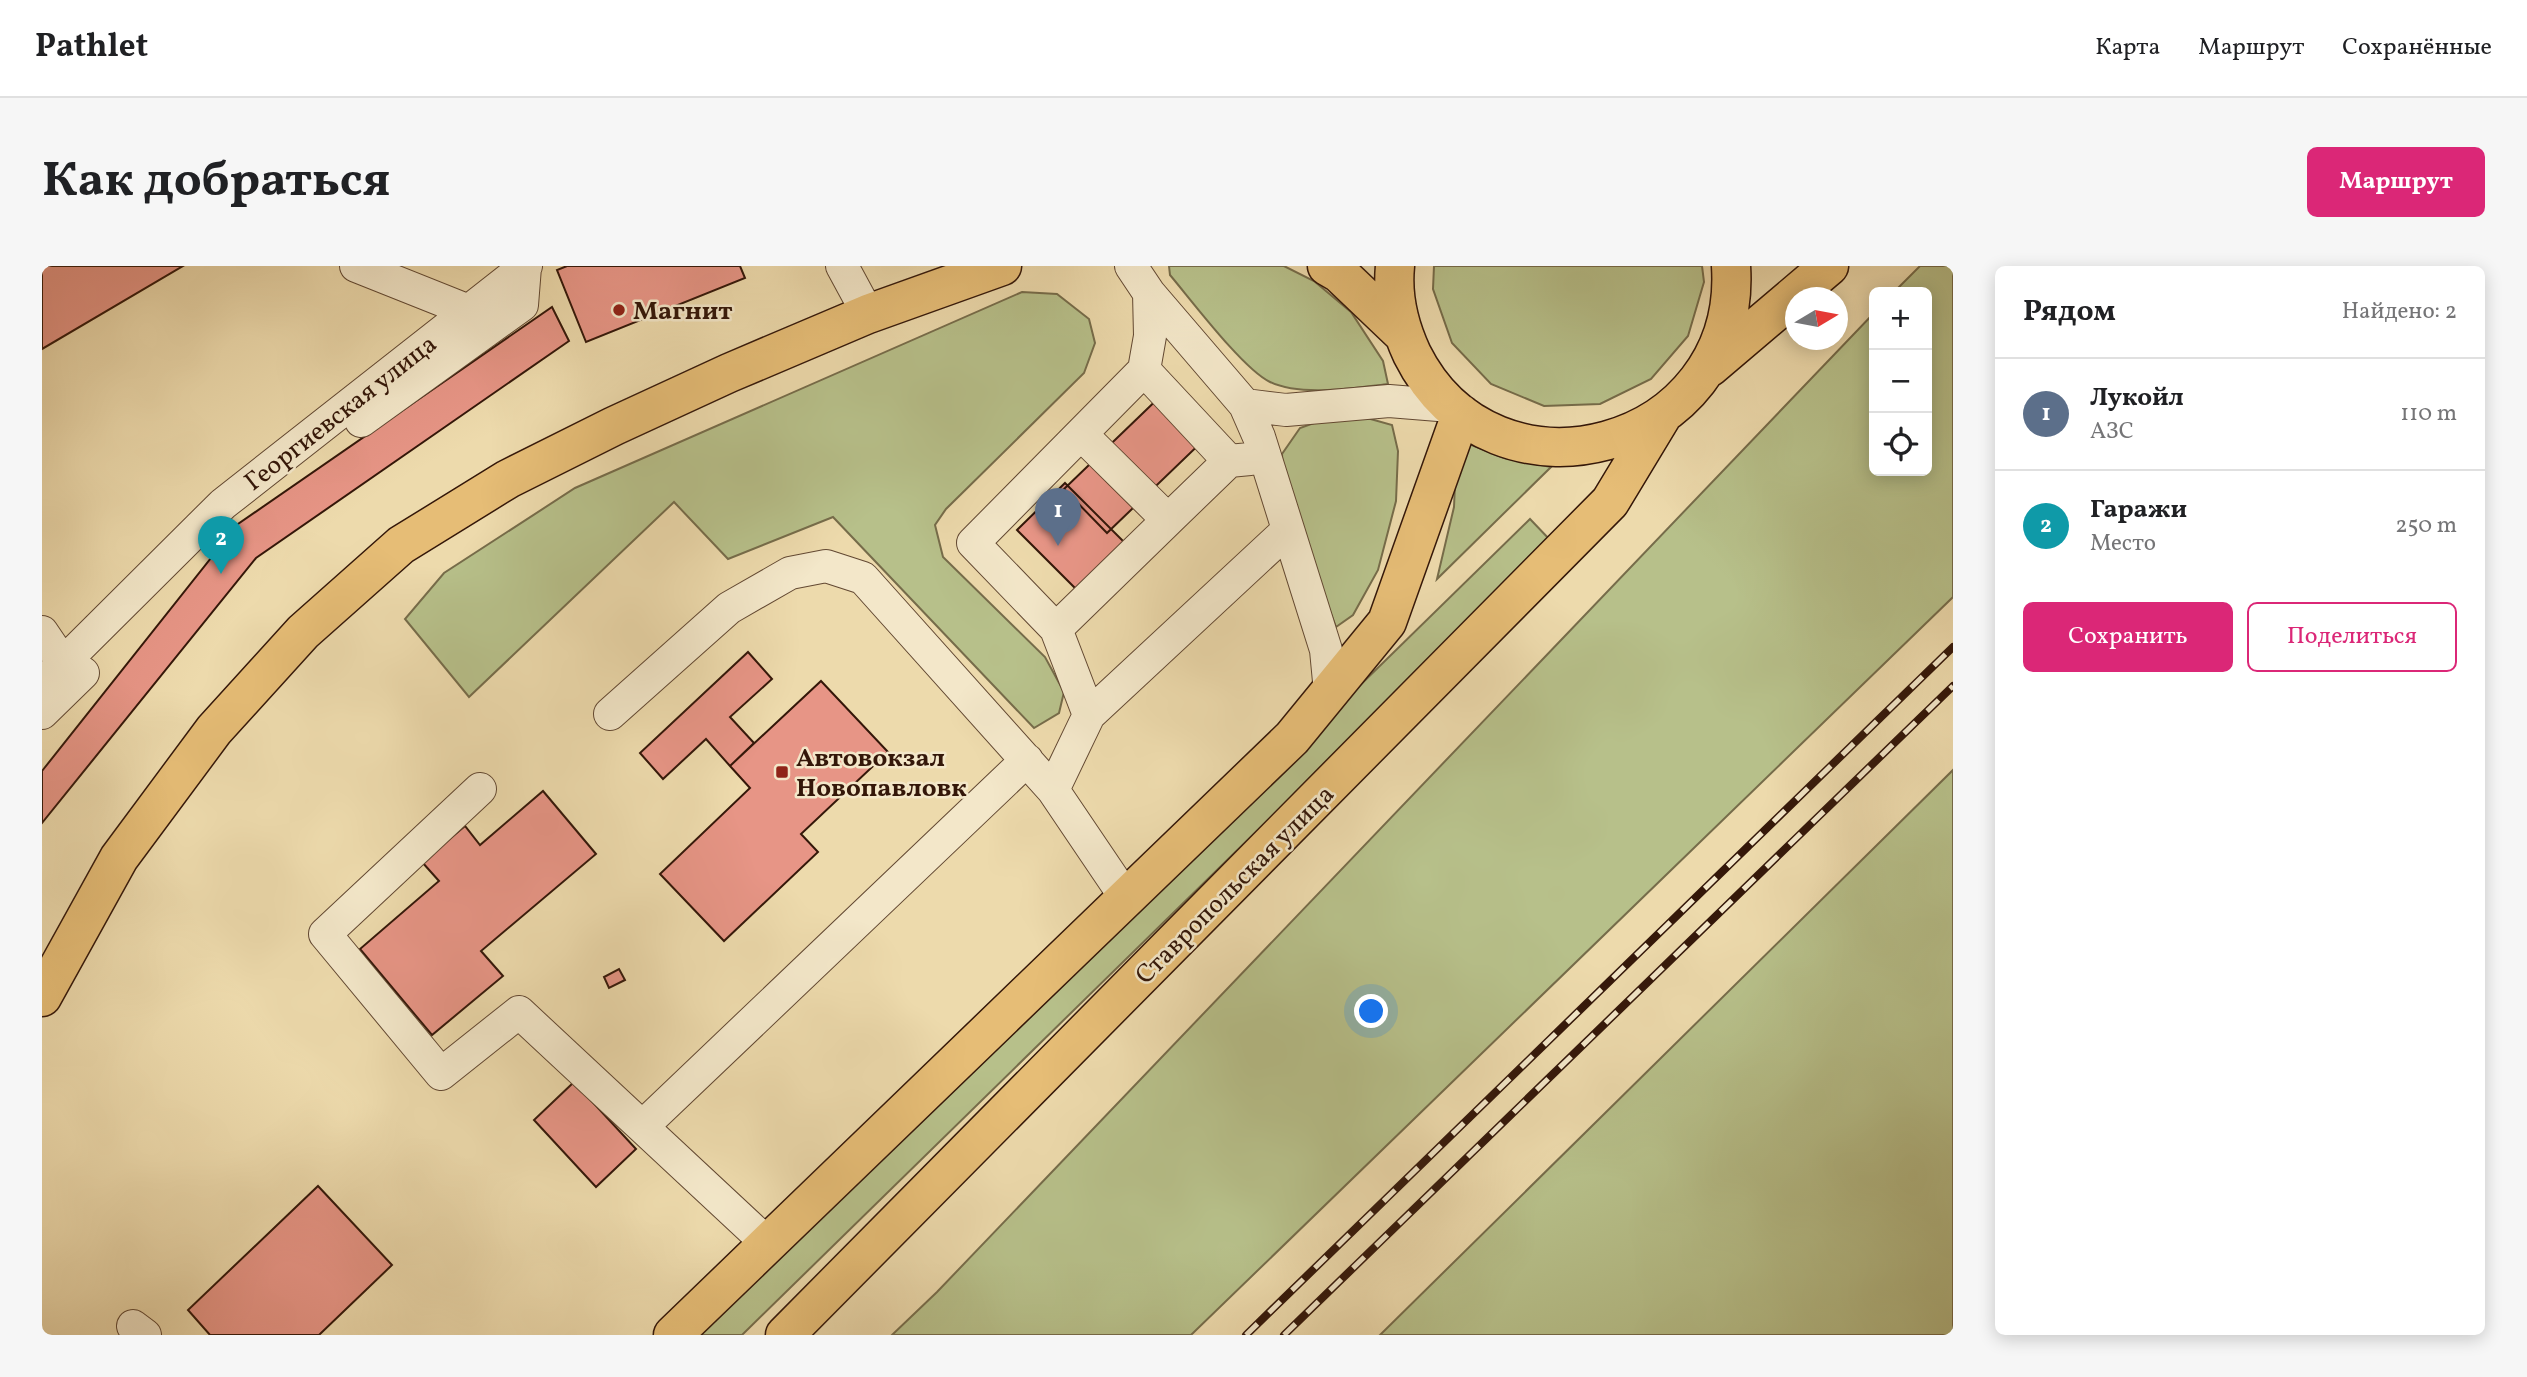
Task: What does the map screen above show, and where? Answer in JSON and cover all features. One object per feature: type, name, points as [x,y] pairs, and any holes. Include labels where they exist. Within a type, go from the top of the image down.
[{"type":"main road","points":[[42,997],[119,858],[214,730],[303,632],[401,545],[508,479],[729,373],[869,314],[1002,266]]},
{"type":"main road","points":[[1327,266],[1339,273],[1403,334]]},
{"type":"main road","points":[[1395,266],[1393,286],[1403,334],[1422,373],[1456,410],[1499,435],[1540,446],[1583,446],[1625,436],[1662,415],[1685,396],[1703,372],[1724,333],[1732,289],[1731,266]]},
{"type":"main road","points":[[1703,372],[1829,266]]},
{"type":"main road","points":[[673,1335],[1293,738],[1387,622],[1456,410]]},
{"type":"main road","name":"Ставропольская улица","points":[[785,1335],[1610,502],[1662,415]]},
{"type":"street","points":[[356,266],[468,311]]},
{"type":"street","points":[[842,266],[869,314]]},
{"type":"street","points":[[1131,266],[1149,293],[1245,405],[1259,437],[1326,650],[1329,692]]},
{"type":"street","points":[[259,475],[322,449],[522,305],[525,267]]},
{"type":"street","name":"Георгиевская улица","points":[[52,673],[223,504],[525,267]]},
{"type":"street","points":[[1089,715],[1056,629],[973,543],[1144,370],[1150,336],[1149,293]]},
{"type":"street","points":[[1144,370],[1229,461]]},
{"type":"street","points":[[1245,405],[1286,410],[1388,401],[1456,410]]},
{"type":"street","points":[[1081,434],[1168,520]]},
{"type":"street","points":[[1056,629],[1229,461],[1264,459]]},
{"type":"street","points":[[42,713],[147,609],[202,524]]},
{"type":"street","points":[[1053,790],[1089,715],[1288,530]]},
{"type":"street","points":[[610,714],[729,608],[790,573],[827,566],[863,578],[1053,790],[1126,898]]},
{"type":"street","points":[[42,632],[52,673]]},
{"type":"street","points":[[643,1126],[1027,760]]},
{"type":"street","points":[[480,789],[325,934],[441,1074],[519,1012],[768,1244]]},
{"type":"green space","points":[[1169,266],[1284,266],[1314,281],[1351,312],[1383,361],[1388,384],[1312,390],[1283,387],[1270,382],[1246,363],[1218,333],[1170,275]]},
{"type":"green space","points":[[1434,266],[1702,266],[1704,282],[1688,336],[1651,379],[1600,404],[1544,406],[1491,384],[1452,343],[1433,289]]},
{"type":"green space","points":[[1920,266],[1953,266],[1953,597],[1191,1335],[892,1335],[937,1292],[1839,350],[1848,350],[1848,340],[1869,318],[1869,476],[1932,476],[1932,287],[1899,287]]},
{"type":"green space","points":[[1022,292],[1057,294],[1089,319],[1095,343],[1084,373],[946,509],[935,525],[943,557],[1045,657],[1064,692],[1059,713],[1034,728],[833,517],[728,559],[674,502],[469,697],[405,619],[444,573],[575,488]]},
{"type":"green space","points":[[1328,418],[1367,418],[1392,425],[1398,451],[1396,501],[1378,570],[1353,615],[1336,627],[1284,490],[1282,454],[1300,428]]},
{"type":"green space","points":[[1457,439],[1504,458],[1551,467],[1437,579],[1454,507]]},
{"type":"green space","points":[[1530,519],[1552,542],[742,1335],[696,1335]]},
{"type":"green space","points":[[1953,770],[1953,1335],[1380,1335]]},
{"type":"building","points":[[42,266],[183,266],[42,349]]},
{"type":"building","name":"Магнит","points":[[567,266],[740,266],[745,278],[586,342],[557,270]]},
{"type":"building","points":[[552,307],[569,341],[256,558],[42,823],[42,771],[238,524]]},
{"type":"building","points":[[1169,388],[1211,433],[1107,533],[1064,489]]},
{"type":"building","points":[[1065,483],[1126,544],[1078,591],[1017,530]]},
{"type":"building","points":[[748,652],[772,679],[730,717],[754,743],[730,766],[706,739],[663,779],[640,753]]},
{"type":"building","points":[[821,681],[888,752],[801,834],[818,852],[724,941],[660,874],[750,788],[730,766]]},
{"type":"building","points":[[543,791],[596,854],[481,951],[503,976],[432,1035],[360,949],[439,881],[422,862],[465,826],[480,845]]},
{"type":"building","points":[[619,969],[625,980],[609,988],[604,977]]},
{"type":"building","points":[[574,1082],[636,1149],[596,1187],[534,1120]]},
{"type":"building","points":[[318,1186],[392,1265],[319,1335],[210,1335],[188,1310]]},
{"type":"railway","points":[[1246,1335],[1953,647]]},
{"type":"railway","points":[[1284,1335],[1953,686]]},
{"type":"place","name":"Магнит","points":[[619,310]]},
{"type":"place","name":"Лукойл","points":[[1058,546]]},
{"type":"place","name":"Гаражи","points":[[221,574]]},
{"type":"place","name":"Автовокзал Новопавловк","points":[[782,772]]}]
